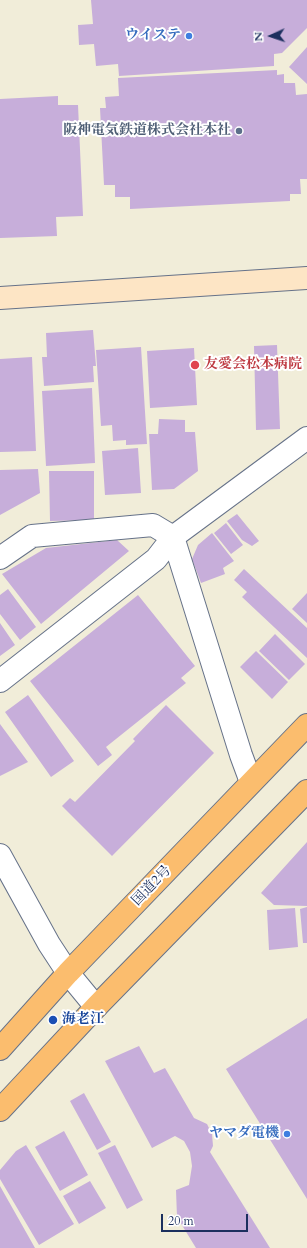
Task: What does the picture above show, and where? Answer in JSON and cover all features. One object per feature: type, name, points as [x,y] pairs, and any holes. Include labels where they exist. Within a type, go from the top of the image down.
[{"type":"highway","name":"国道2号","points":[[0,1049],[68,973],[307,725]]},
{"type":"highway","points":[[0,1110],[96,1008],[307,791]]},
{"type":"street","points":[[0,298],[307,278]]},
{"type":"street","points":[[0,682],[156,559],[173,537],[307,438]]},
{"type":"street","points":[[0,558],[32,536],[153,526],[173,537],[241,755],[251,782]]},
{"type":"street","points":[[0,855],[49,944],[68,973],[96,1008]]},
{"type":"building","name":"ウイステ","points":[[91,0],[307,0],[307,28],[282,53],[274,54],[274,66],[119,76],[118,64],[96,66],[94,44],[79,45],[78,25],[93,24]]},
{"type":"building","points":[[307,47],[307,84],[289,67]]},
{"type":"building","points":[[277,70],[277,75],[284,74],[284,83],[295,83],[296,95],[307,94],[307,179],[300,179],[301,194],[290,194],[290,201],[130,209],[130,197],[115,197],[115,185],[104,185],[100,108],[106,108],[105,97],[119,96],[118,78]]},
{"type":"building","points":[[58,96],[58,105],[78,105],[83,216],[56,217],[57,236],[0,238],[0,99]]},
{"type":"building","points":[[93,330],[96,366],[93,366],[94,382],[44,386],[42,357],[47,357],[46,333]]},
{"type":"building","points":[[277,345],[280,429],[256,430],[254,346]]},
{"type":"building","points":[[141,347],[147,444],[126,445],[126,440],[113,441],[112,425],[101,426],[96,350]]},
{"type":"building","points":[[194,348],[197,405],[150,408],[147,351]]},
{"type":"building","points":[[32,357],[36,451],[0,452],[0,359]]},
{"type":"building","points":[[92,388],[95,463],[46,466],[42,391]]},
{"type":"building","points":[[159,419],[185,420],[185,432],[195,432],[198,471],[174,489],[152,490],[149,434],[158,434]]},
{"type":"building","points":[[138,448],[141,493],[105,495],[102,451]]},
{"type":"building","points":[[38,469],[40,493],[0,515],[0,470]]},
{"type":"building","points":[[49,471],[94,471],[94,520],[50,521]]},
{"type":"building","points":[[237,514],[259,541],[252,546],[242,540],[227,521]]},
{"type":"building","points":[[226,523],[243,545],[231,554],[214,533]]},
{"type":"building","points":[[212,533],[234,561],[223,568],[225,574],[201,583],[192,559],[198,545]]},
{"type":"building","points":[[117,540],[129,551],[41,624],[2,574],[46,548]]},
{"type":"building","points":[[244,569],[307,628],[307,658],[242,597],[247,592],[234,580]]},
{"type":"building","points":[[8,589],[36,627],[20,640],[0,614],[0,595]]},
{"type":"building","points":[[307,593],[307,623],[292,609]]},
{"type":"building","points":[[138,595],[195,666],[181,678],[186,683],[106,747],[112,755],[98,766],[30,681]]},
{"type":"building","points":[[0,623],[15,645],[0,656]]},
{"type":"building","points":[[275,634],[305,664],[289,680],[259,651]]},
{"type":"building","points":[[256,651],[288,682],[272,699],[240,667]]},
{"type":"building","points":[[28,695],[74,761],[51,777],[5,712]]},
{"type":"building","points":[[166,705],[214,753],[112,856],[62,806],[70,798],[75,802],[135,741],[133,739]]},
{"type":"building","points":[[0,724],[28,762],[0,776]]},
{"type":"building","points":[[307,842],[307,906],[274,905],[261,893]]},
{"type":"building","points":[[307,907],[307,943],[303,943],[300,909]]},
{"type":"building","points":[[295,908],[298,947],[269,950],[267,910]]},
{"type":"building","name":"ヤマダ電機","points":[[307,1018],[307,1199],[226,1069]]},
{"type":"building","points":[[139,1046],[154,1073],[165,1068],[194,1118],[207,1124],[212,1134],[213,1146],[210,1152],[270,1248],[196,1248],[177,1217],[176,1190],[189,1185],[192,1166],[190,1152],[184,1141],[175,1136],[152,1148],[105,1061]]},
{"type":"building","points":[[84,1093],[111,1142],[97,1150],[70,1101]]},
{"type":"building","points":[[64,1131],[88,1175],[60,1191],[35,1147]]},
{"type":"building","points":[[26,1145],[74,1224],[39,1245],[0,1179],[0,1170],[16,1151]]},
{"type":"building","points":[[115,1145],[143,1200],[127,1209],[98,1153]]},
{"type":"building","points":[[90,1181],[106,1208],[79,1224],[63,1196]]},
{"type":"building","points":[[0,1186],[35,1248],[0,1248]]},
{"type":"place","name":"ウイステ","points":[[189,36]]},
{"type":"place","name":"阪神電気鉄道株式会社本社","points":[[239,131]]},
{"type":"place","name":"友愛会松本病院","points":[[195,365]]},
{"type":"place","name":"海老江","points":[[53,1020]]},
{"type":"place","name":"ヤマダ電機","points":[[287,1134]]}]
